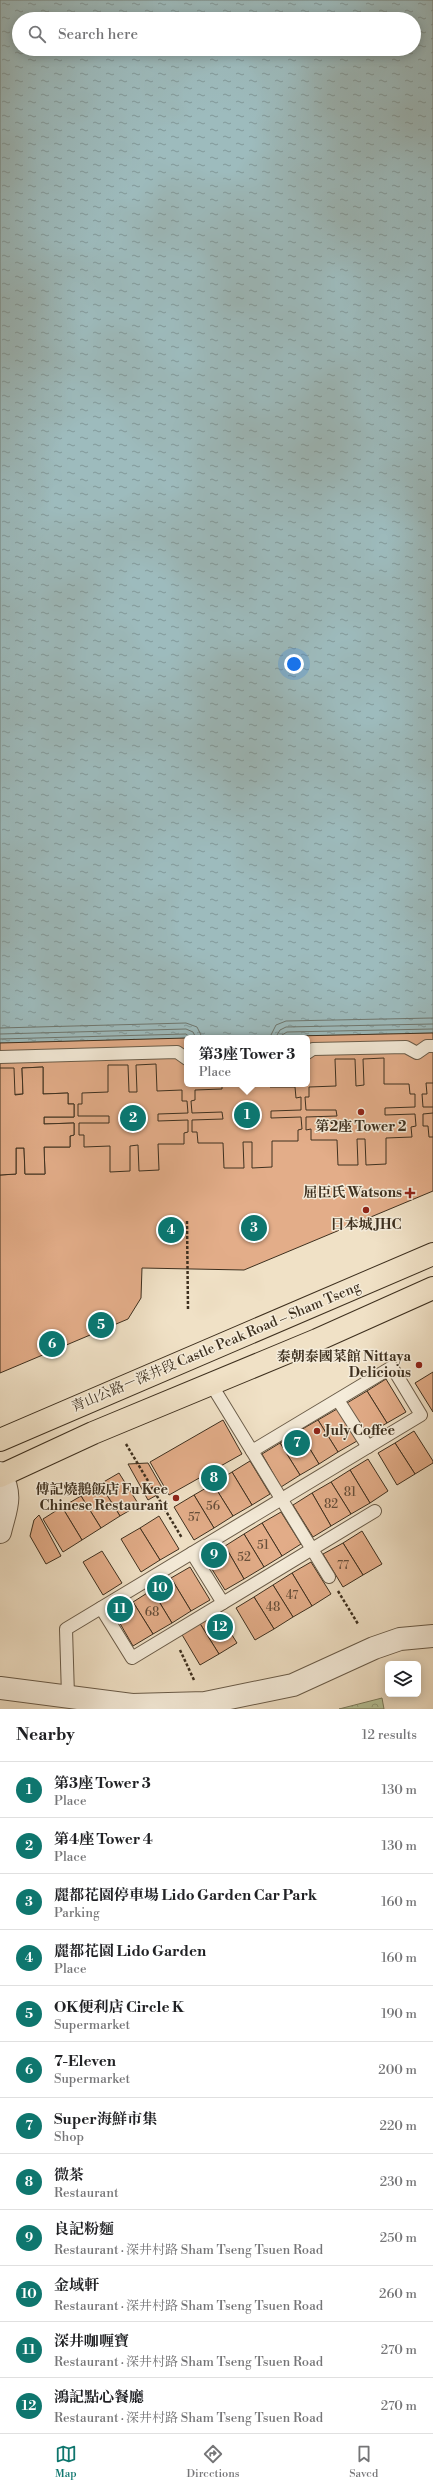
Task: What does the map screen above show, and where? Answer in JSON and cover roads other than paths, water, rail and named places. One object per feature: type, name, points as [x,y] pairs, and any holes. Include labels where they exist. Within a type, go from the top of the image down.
[{"type":"main road","name":"青山公路－深井段 Castle Peak Road – Sham Tseng","points":[[0,1440],[433,1254]]},
{"type":"main road","points":[[0,1475],[93,1433],[317,1340],[433,1288]]},
{"type":"street","points":[[0,1475],[7,1486],[8,1500],[0,1532]]},
{"type":"street","points":[[0,1688],[132,1705],[205,1703],[293,1685],[374,1648],[400,1639],[433,1636]]},
{"type":"lane","points":[[310,1051],[313,1049],[406,1047],[417,1053],[426,1046],[433,1046]]},
{"type":"lane","points":[[0,1057],[177,1052],[184,1057]]},
{"type":"lane","points":[[68,1696],[66,1629],[421,1415],[392,1367],[252,1451]]},
{"type":"lane","points":[[211,1384],[329,1577]]},
{"type":"lane","points":[[338,1400],[368,1447]]},
{"type":"lane","points":[[102,1608],[132,1658],[375,1511]]},
{"type":"lane","points":[[192,1553],[223,1603]]},
{"type":"water","points":[[0,0],[433,0],[433,1033],[310,1036],[184,1035],[184,1039],[0,1043]]},
{"type":"place","name":"第2座 Tower 2","points":[[361,1112]]},
{"type":"place","name":"第3座 Tower 3","points":[[247,1115]]},
{"type":"place","name":"第4座 Tower 4","points":[[133,1118]]},
{"type":"place","name":"屈臣氏 Watsons","points":[[410,1193]]},
{"type":"place","name":"日本城 JHC","points":[[366,1210]]},
{"type":"place","name":"麗都花園停車場 Lido Garden Car Park","points":[[254,1228]]},
{"type":"place","name":"麗都花園 Lido Garden","points":[[171,1230]]},
{"type":"place","name":"OK便利店 Circle K","points":[[101,1325]]},
{"type":"place","name":"7-Eleven","points":[[52,1344]]},
{"type":"place","name":"泰朝泰國菜館 Nittaya Delicious","points":[[419,1365]]},
{"type":"place","name":"July Coffee","points":[[317,1431]]},
{"type":"place","name":"Super海鮮市集","points":[[297,1443]]},
{"type":"place","name":"微茶","points":[[214,1478]]},
{"type":"place","name":"傅記燒鵝飯店 Fu Kee Chinese Restaurant","points":[[176,1498]]},
{"type":"place","name":"良記粉麵","points":[[214,1555]]},
{"type":"place","name":"金域軒","points":[[160,1588]]},
{"type":"place","name":"深井咖喱寶","points":[[120,1609]]},
{"type":"place","name":"鴻記點心餐廳","points":[[220,1627]]}]
